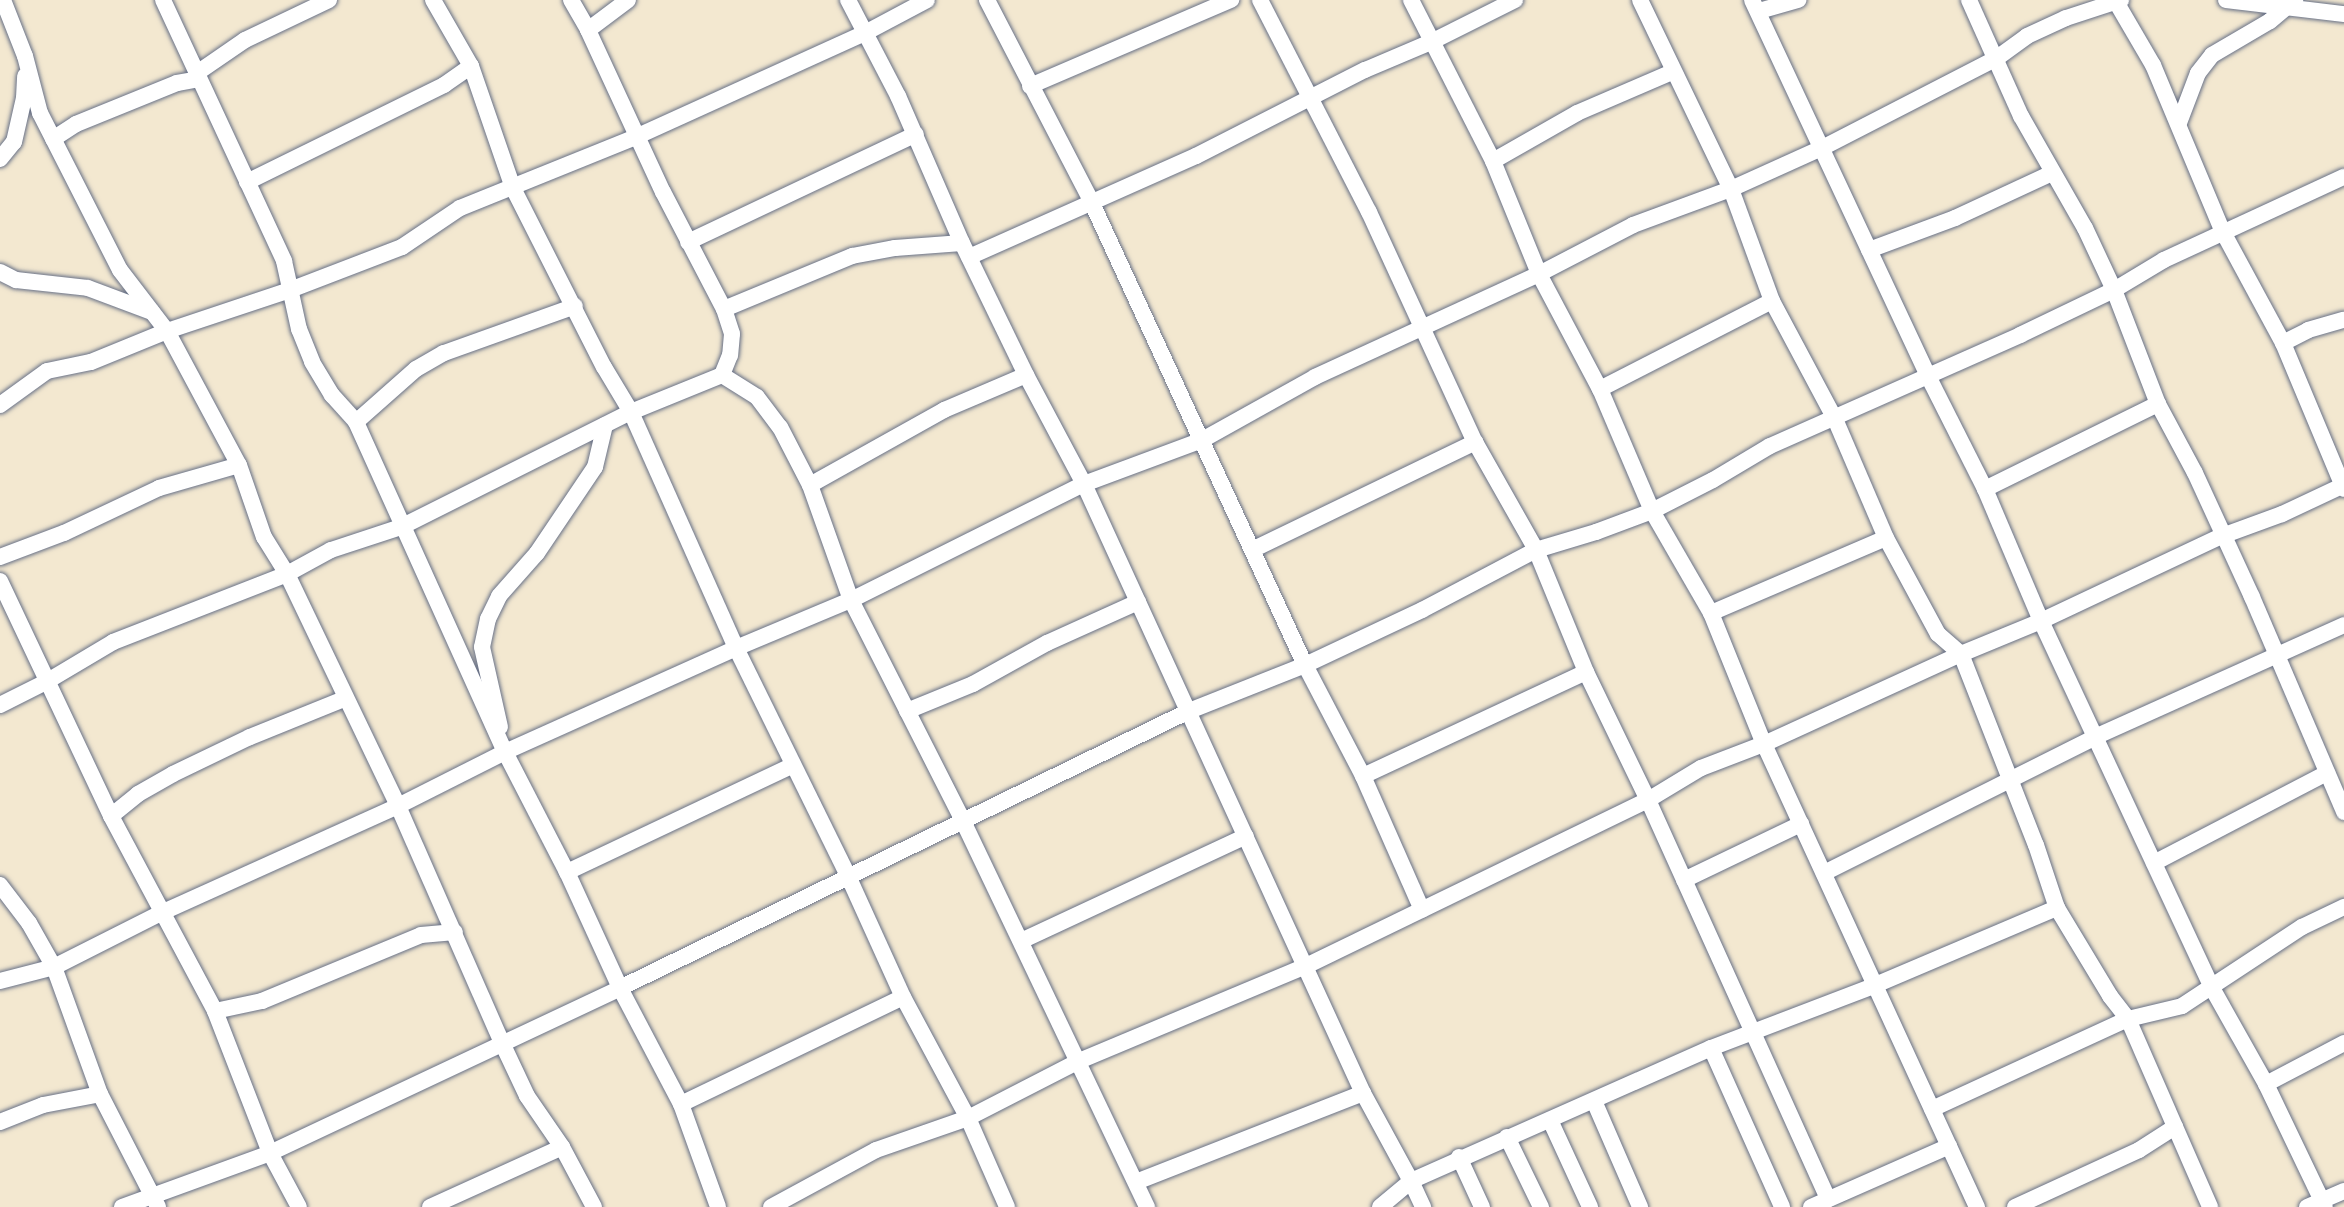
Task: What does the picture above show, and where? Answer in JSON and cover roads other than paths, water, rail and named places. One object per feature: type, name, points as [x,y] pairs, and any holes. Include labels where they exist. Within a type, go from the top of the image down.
[{"type":"street","points":[[163,0],[284,261],[299,328],[312,362],[332,395],[356,422],[401,527],[505,752],[567,872],[620,988],[681,1104],[718,1207]]},
{"type":"street","points":[[53,139],[76,124],[198,76],[245,40],[329,0]]},
{"type":"street","points":[[433,0],[471,66],[513,188],[604,367],[631,412],[736,648],[849,878],[903,997],[968,1118],[1007,1207]]},
{"type":"street","points":[[0,705],[46,682],[113,642],[287,574],[331,550],[401,527],[631,412],[722,375],[730,355],[732,334],[724,309],[688,242],[588,30],[571,0]]},
{"type":"street","points":[[588,30],[628,0]]},
{"type":"street","points":[[848,0],[916,134],[966,250],[1026,375],[1084,484],[1363,1093],[1423,1207]]},
{"type":"street","points":[[0,405],[47,371],[91,362],[167,331],[290,290],[402,247],[460,208],[638,136],[865,33],[928,0]]},
{"type":"street","points":[[987,0],[1091,201],[1254,549],[1305,665],[1363,776],[1422,910]]},
{"type":"street","points":[[1030,86],[1231,0]]},
{"type":"street","points":[[1260,0],[1312,99],[1475,442],[1535,550],[1586,672],[1648,800],[1752,1031],[1817,1205],[1949,1146]]},
{"type":"street","points":[[1411,0],[1493,161],[1539,274],[1600,389],[1652,510],[1711,613],[1764,744],[1873,986],[1977,1207]]},
{"type":"street","points":[[724,309],[852,256],[895,247],[966,250],[1196,156],[1365,70],[1431,42],[1515,0]]},
{"type":"street","points":[[1640,0],[1672,72],[1731,189],[1772,302],[1835,419],[1886,538],[1937,634],[1961,654],[2057,908],[2110,996],[2128,1018],[2210,1207]]},
{"type":"street","points":[[1798,0],[1756,6],[1868,250],[1985,489],[2040,621],[2212,988],[2266,1084],[2318,1205],[2344,1191]]},
{"type":"street","points":[[1969,0],[2021,116],[2085,228],[2114,290],[2158,404],[2195,473],[2344,813]]},
{"type":"street","points":[[2226,0],[2293,3],[2344,14]]},
{"type":"street","points":[[0,981],[54,967],[161,913],[398,806],[505,752],[736,648],[851,600],[1084,484],[1202,440],[1315,376],[1539,274],[1633,225],[1731,189],[1822,148],[1997,58],[2026,36],[2066,18],[2117,1],[2153,65],[2223,232],[2283,343],[2343,487],[2222,536],[2040,621],[1764,744],[1701,768],[1648,800],[1306,966],[1079,1061],[968,1118],[876,1150],[771,1207]]},
{"type":"street","points":[[6,3],[25,56],[40,113],[120,270],[167,331],[239,465],[264,537],[287,574],[344,699],[398,806],[426,875],[455,932],[527,1096],[562,1147],[594,1207]]},
{"type":"street","points":[[2179,124],[2198,73],[2212,55],[2293,3]]},
{"type":"street","points":[[0,159],[14,142],[24,98],[25,56]]},
{"type":"street","points":[[247,182],[444,85],[471,66]]},
{"type":"street","points":[[1493,161],[1577,113],[1672,72]]},
{"type":"street","points":[[688,242],[916,134]]},
{"type":"street","points":[[1868,250],[1955,218],[2052,173]]},
{"type":"street","points":[[122,1207],[155,1202],[271,1153],[503,1045],[849,878],[962,819],[1189,711],[1305,665],[1422,610],[1535,550],[1596,532],[1652,510],[1713,480],[1770,446],[1835,419],[1927,374],[2114,290],[2164,261],[2223,232],[2344,177]]},
{"type":"street","points":[[0,272],[8,281],[57,282],[88,288],[152,312]]},
{"type":"street","points":[[1600,389],[1772,302]]},
{"type":"street","points":[[356,422],[416,369],[444,354],[575,306]]},
{"type":"street","points":[[2283,343],[2308,330],[2344,320]]},
{"type":"street","points":[[722,375],[757,397],[780,427],[810,485],[851,600],[962,819],[1147,1207]]},
{"type":"street","points":[[810,485],[944,410],[1026,375]]},
{"type":"street","points":[[1985,489],[2158,404]]},
{"type":"street","points":[[505,752],[482,646],[488,619],[499,596],[545,542],[595,467],[605,425]]},
{"type":"street","points":[[1254,549],[1475,442]]},
{"type":"street","points":[[0,557],[64,533],[159,488],[239,465]]},
{"type":"street","points":[[1711,613],[1886,538]]},
{"type":"street","points":[[0,581],[111,816],[215,1011],[271,1153],[299,1207]]},
{"type":"street","points":[[907,711],[973,684],[1047,643],[1138,602]]},
{"type":"street","points":[[1824,873],[2095,737],[2344,625]]},
{"type":"street","points":[[1363,776],[1586,672]]},
{"type":"street","points":[[111,816],[138,794],[173,774],[250,737],[344,699]]},
{"type":"street","points":[[567,872],[793,765]]},
{"type":"street","points":[[2154,863],[2327,773]]},
{"type":"street","points":[[1684,880],[1801,824]]},
{"type":"street","points":[[1021,941],[1246,836]]},
{"type":"street","points":[[0,886],[29,923],[54,967],[100,1094],[155,1202]]},
{"type":"street","points":[[1932,1109],[2128,1018],[2182,1006],[2302,927],[2344,907]]},
{"type":"street","points":[[1380,1207],[1411,1181],[1459,1157],[1752,1031],[1873,986],[2057,908]]},
{"type":"street","points":[[215,1011],[262,1001],[421,935],[455,932]]},
{"type":"street","points":[[681,1104],[903,997]]},
{"type":"street","points":[[2266,1084],[2344,1043]]},
{"type":"street","points":[[1712,1048],[1782,1207]]},
{"type":"street","points":[[1136,1182],[1363,1093]]},
{"type":"street","points":[[0,1122],[43,1105],[100,1094]]},
{"type":"street","points":[[1594,1101],[1640,1207]]},
{"type":"street","points":[[1550,1120],[1590,1207]]},
{"type":"street","points":[[2015,1207],[2140,1150],[2175,1127]]},
{"type":"street","points":[[1507,1137],[1541,1207]]},
{"type":"street","points":[[430,1207],[562,1147]]},
{"type":"street","points":[[1459,1157],[1482,1207]]}]
